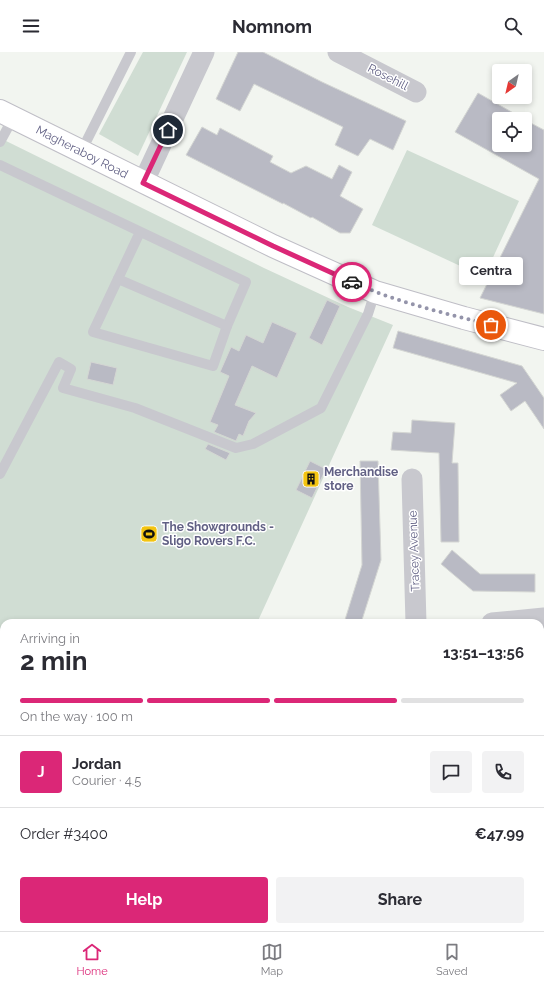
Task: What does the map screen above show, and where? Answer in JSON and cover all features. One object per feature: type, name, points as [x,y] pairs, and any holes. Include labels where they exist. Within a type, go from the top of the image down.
[{"type":"street","points":[[143,183],[204,52]]},
{"type":"street","name":"Rosehill","points":[[338,52],[416,92]]},
{"type":"street","name":"Magheraboy Road","points":[[7,114],[143,183],[273,246],[375,292],[464,318],[544,338]]},
{"type":"street","name":"Tracey Avenue","points":[[412,479],[416,619]]},
{"type":"street","points":[[534,619],[544,618]]},
{"type":"lane","points":[[81,152],[131,52]]},
{"type":"lane","points":[[0,142],[7,114]]},
{"type":"lane","points":[[0,165],[246,282],[227,326],[213,366],[93,332],[140,232]]},
{"type":"lane","points":[[118,279],[227,326]]},
{"type":"lane","points":[[0,474],[59,362],[71,369],[63,388],[134,408],[236,448],[253,444],[321,408],[368,314],[375,292]]},
{"type":"shaded area","points":[[143,52],[187,52],[138,156],[99,134]]},
{"type":"shaded area","name":"The Showgrounds - Sligo Rovers F.C.","points":[[0,138],[264,268],[348,307],[393,325],[259,619],[0,619]]},
{"type":"shaded area","points":[[407,150],[519,201],[484,277],[372,225]]},
{"type":"building","points":[[238,52],[263,52],[322,82],[406,121],[393,150],[370,139],[358,156],[335,145],[343,127],[254,84],[240,111],[216,99]]},
{"type":"building","points":[[478,93],[492,101],[492,104],[497,104],[512,112],[492,112],[492,152],[532,152],[532,124],[544,130],[544,314],[480,298],[539,179],[455,132]]},
{"type":"building","points":[[202,127],[217,135],[220,128],[273,156],[270,162],[291,173],[306,166],[332,179],[339,165],[352,172],[340,196],[363,209],[350,233],[340,233],[312,217],[311,218],[186,155]]},
{"type":"building","points":[[327,300],[340,306],[322,345],[309,338]]},
{"type":"building","points":[[272,322],[297,333],[277,378],[252,366],[235,405],[256,413],[249,421],[243,436],[239,434],[236,441],[214,432],[218,425],[210,422],[229,376],[220,372],[231,347],[239,351],[246,335],[263,343]]},
{"type":"building","points":[[398,331],[522,366],[544,398],[544,429],[525,401],[511,411],[500,395],[517,383],[393,348]]},
{"type":"building","points":[[91,362],[117,368],[113,385],[87,379]]},
{"type":"building","points":[[412,420],[455,423],[452,463],[458,463],[459,542],[441,542],[439,453],[391,450],[393,432],[411,433]]},
{"type":"building","points":[[208,444],[230,453],[226,460],[205,449]]},
{"type":"building","name":"Merchandise store","points":[[310,461],[326,469],[312,498],[296,490]]},
{"type":"building","points":[[360,461],[378,461],[381,560],[362,619],[345,619],[362,565]]},
{"type":"building","points":[[452,550],[480,574],[535,574],[535,592],[473,591],[441,564]]},
{"type":"way so far","points":[[352,282],[375,292],[404,301],[491,325]]},
{"type":"place","name":"Centra","points":[[491,325]]},
{"type":"place","name":"Merchandise store","points":[[311,479]]},
{"type":"place","name":"The Showgrounds - Sligo Rovers F.C.","points":[[149,534]]},
{"type":"route","points":[[168,130],[143,183],[273,246],[352,282]]}]
